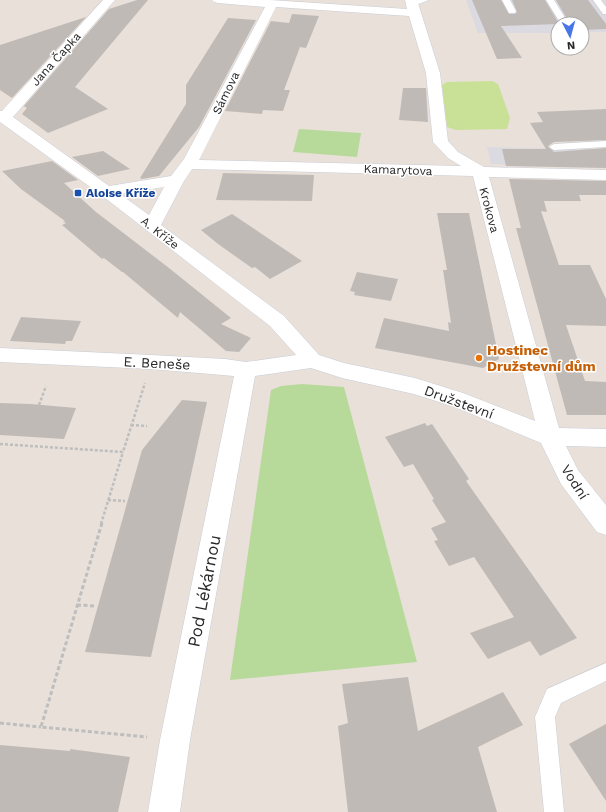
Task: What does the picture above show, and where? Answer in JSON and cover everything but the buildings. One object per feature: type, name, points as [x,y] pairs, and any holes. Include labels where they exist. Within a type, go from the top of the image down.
[{"type":"street","name":"Jana Čapka","points":[[2,117],[109,0]]},
{"type":"street","points":[[218,0],[272,4],[412,6]]},
{"type":"street","name":"Sámova","points":[[152,226],[176,180],[189,164],[272,4]]},
{"type":"street","name":"Krokova","points":[[412,6],[433,73],[441,142],[453,155],[480,172],[550,437]]},
{"type":"street","name":"A. Kříže","points":[[2,117],[106,191],[277,321],[312,360]]},
{"type":"street","name":"Kamarytova","points":[[189,164],[606,175]]},
{"type":"street","points":[[106,191],[176,180]]},
{"type":"street","name":"E. Beneše","points":[[0,356],[158,363],[225,367],[246,370],[312,360]]},
{"type":"street","name":"Družstevní","points":[[312,360],[342,370],[415,386],[463,401],[550,437],[606,438]]},
{"type":"street","name":"Pod Lékárnou","points":[[164,812],[175,740],[246,370]]},
{"type":"street","name":"Vodní","points":[[550,437],[569,477],[606,524]]},
{"type":"lane","points":[[412,6],[426,0]]},
{"type":"lane","points":[[506,0],[512,11]]},
{"type":"lane","points":[[550,0],[560,16]]},
{"type":"lane","points":[[597,0],[606,12]]},
{"type":"lane","points":[[554,147],[606,144]]},
{"type":"lane","points":[[554,812],[545,717],[554,696],[606,672]]},
{"type":"path","points":[[41,727],[122,452],[146,379]]},
{"type":"path","points":[[39,405],[46,386]]},
{"type":"path","points":[[131,425],[147,426]]},
{"type":"path","points":[[0,444],[122,452]]},
{"type":"path","points":[[108,500],[125,501]]},
{"type":"path","points":[[77,606],[95,606]]},
{"type":"path","points":[[0,723],[154,738]]},
{"type":"shaded area","points":[[466,0],[606,0],[606,32],[590,32],[590,16],[550,16],[550,33],[478,33]]},
{"type":"shaded area","points":[[487,147],[606,150],[606,167],[491,164]]},
{"type":"green space","points":[[492,81],[498,84],[510,118],[507,129],[456,130],[447,127],[442,85],[447,82]]},
{"type":"green space","points":[[299,129],[361,133],[357,157],[293,152]]},
{"type":"green space","points":[[302,384],[344,387],[417,662],[230,680],[271,390],[281,386]]},
{"type":"place","name":"Aloise Kříže","points":[[78,193]]},
{"type":"place","name":"Hostinec Družstevní dům","points":[[479,358]]}]
